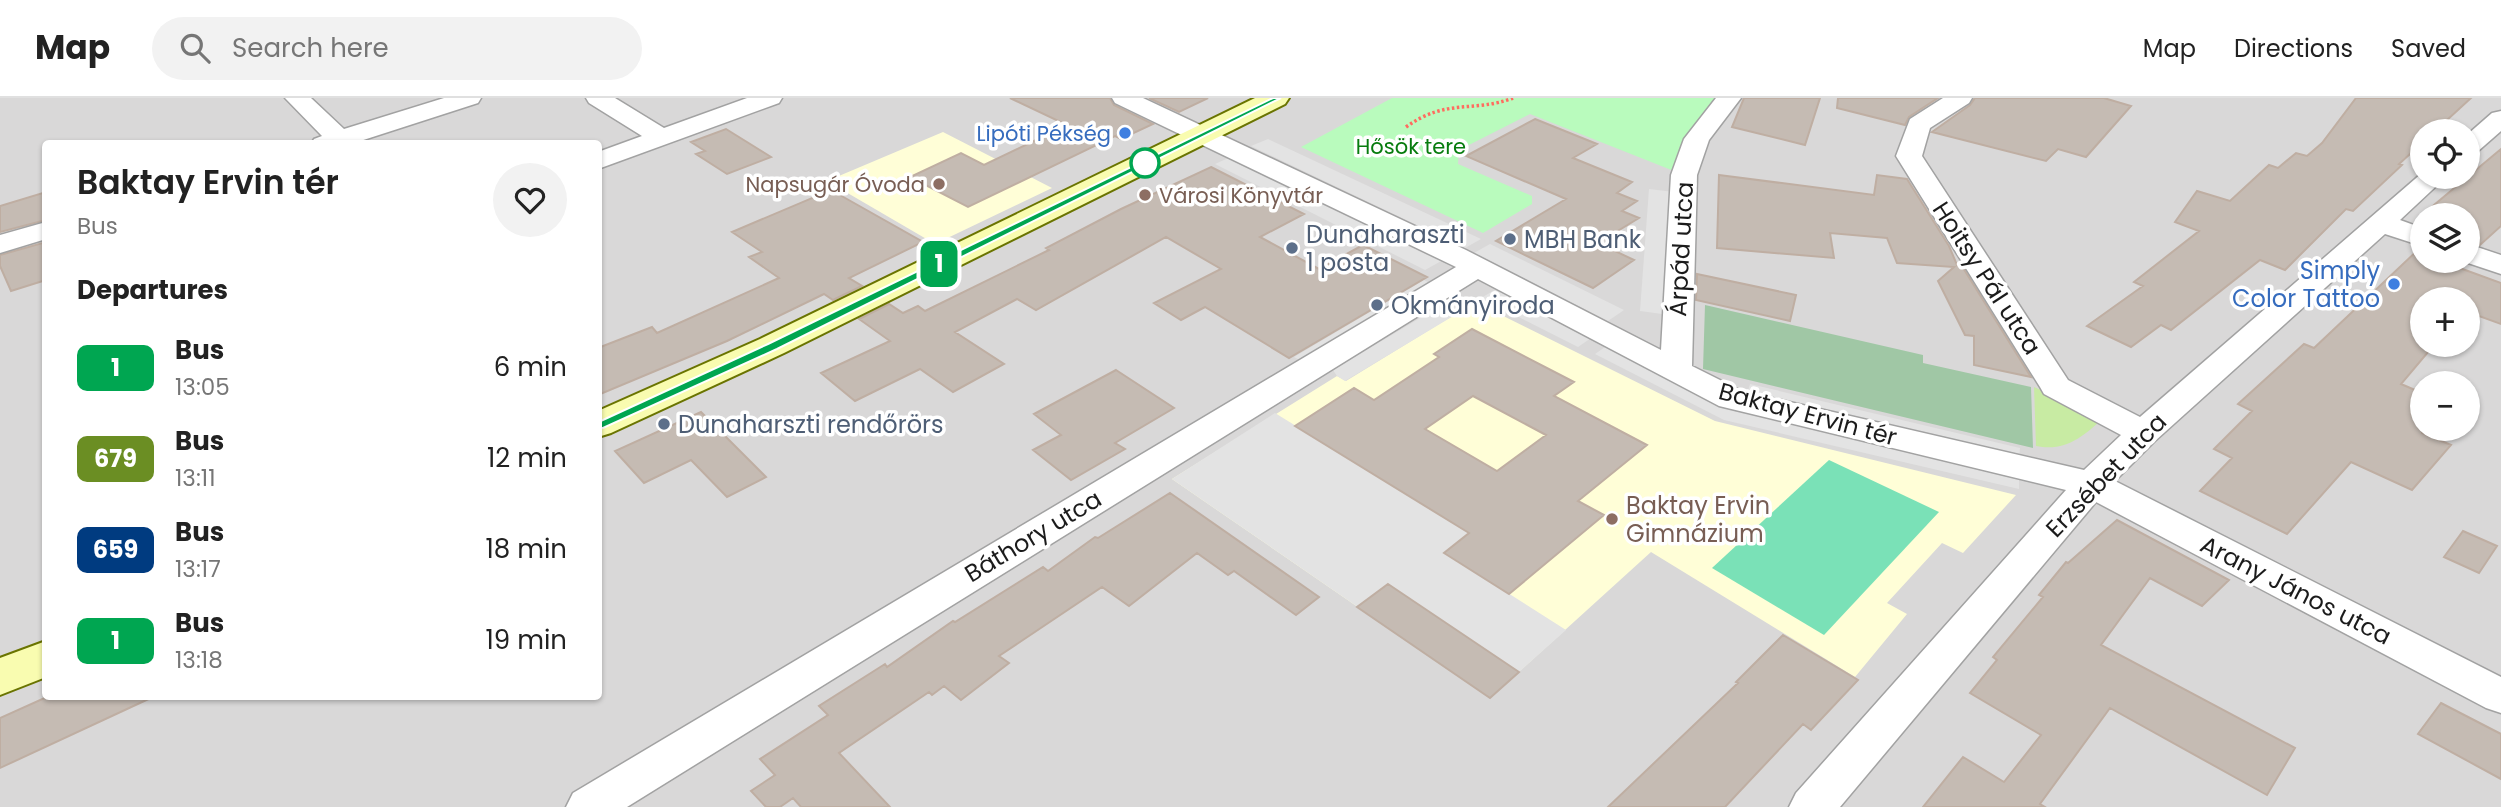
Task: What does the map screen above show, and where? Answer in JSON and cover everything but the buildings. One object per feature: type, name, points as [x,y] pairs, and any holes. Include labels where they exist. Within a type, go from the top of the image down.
[{"type":"main road","points":[[602,423],[772,346],[1276,98]]},
{"type":"main road","points":[[0,677],[42,661]]},
{"type":"street","points":[[297,98],[330,140]]},
{"type":"street","points":[[334,140],[469,98]]},
{"type":"street","points":[[598,98],[660,137]]},
{"type":"street","points":[[602,159],[770,98]]},
{"type":"street","name":"Baktay Ervin tér","points":[[1124,98],[1477,267],[1676,372],[1731,398],[2091,484]]},
{"type":"street","name":"Árpád utca","points":[[1676,372],[1684,175],[1697,139],[1729,98]]},
{"type":"street","name":"Hoitsy Pál utca","points":[[1960,98],[1919,124],[1909,156],[2056,387],[2143,433]]},
{"type":"street","points":[[2480,136],[2501,118]]},
{"type":"street","name":"Erzsébet utca","points":[[1812,807],[2091,484],[2143,433],[2419,189]]},
{"type":"street","points":[[2380,223],[2410,233]]},
{"type":"street","points":[[0,244],[42,231]]},
{"type":"street","points":[[2480,257],[2501,265]]},
{"type":"street","name":"Báthory utca","points":[[589,807],[1477,267]]},
{"type":"street","name":"Arany János utca","points":[[2091,484],[2501,696]]},
{"type":"path","points":[[1406,127],[1425,113],[1472,103],[1505,102],[1513,98]]},
{"type":"shaded area","points":[[0,98],[2501,98],[2501,807],[0,807]]},
{"type":"shaded area","name":"Napsugár Óvoda","points":[[943,132],[1052,188],[935,244],[827,181]]},
{"type":"shaded area","points":[[1268,139],[1481,239],[1465,248],[1251,146]]},
{"type":"shaded area","points":[[1233,156],[1443,260],[1425,270],[1215,164]]},
{"type":"shaded area","points":[[1649,189],[1674,192],[1669,315],[1640,311]]},
{"type":"shaded area","points":[[1490,244],[1624,310],[1608,321],[1474,253]]},
{"type":"shaded area","points":[[1424,280],[1437,287],[1307,364],[1294,357]]},
{"type":"shaded area","points":[[1498,288],[1594,336],[1578,347],[1481,298]]},
{"type":"shaded area","points":[[1457,296],[1470,306],[1345,381],[1333,370]]},
{"type":"shaded area","name":"Baktay Ervin Gimnázium","points":[[1475,302],[1715,421],[2016,495],[1963,553],[1942,543],[1887,603],[1907,614],[1855,677],[1651,552],[1490,698],[1172,479],[1337,376],[1346,381]]},
{"type":"shaded area","points":[[1705,305],[1923,355],[1923,363],[2031,387],[2033,448],[1703,369]]},
{"type":"shaded area","points":[[1608,345],[1729,407],[2019,474],[2019,489],[1724,420],[1595,354]]},
{"type":"shaded area","points":[[1750,384],[2020,448],[2019,459],[1747,394]]},
{"type":"shaded area","points":[[1275,413],[1469,533],[1445,553],[1566,630],[1490,698],[1172,479]]},
{"type":"green space","name":"Hősök tere","points":[[1392,98],[1729,98],[1684,175],[1530,114],[1459,150],[1458,164],[1532,196],[1532,204],[1483,233],[1301,147]]},
{"type":"green space","points":[[2034,387],[2103,418],[2065,445],[2036,446]]},
{"type":"green space","points":[[1829,460],[1939,512],[1824,635],[1712,568]]},
{"type":"bus line","name":"1","points":[[602,423],[772,346],[1276,98]]},
{"type":"place","name":"Lipóti Pékség","points":[[1125,133]]},
{"type":"place","name":"Napsugár Óvoda","points":[[939,184]]},
{"type":"place","name":"Városi Könyvtár","points":[[1145,195]]},
{"type":"place","name":"MBH Bank","points":[[1510,239]]},
{"type":"place","name":"Dunaharaszti 1 posta","points":[[1292,248]]},
{"type":"place","name":"Simply Color Tattoo","points":[[2394,284]]},
{"type":"place","name":"Okmányiroda","points":[[1377,305]]},
{"type":"place","name":"Dunaharszti rendőrörs","points":[[664,424]]},
{"type":"place","name":"Baktay Ervin Gimnázium","points":[[1612,519]]}]
